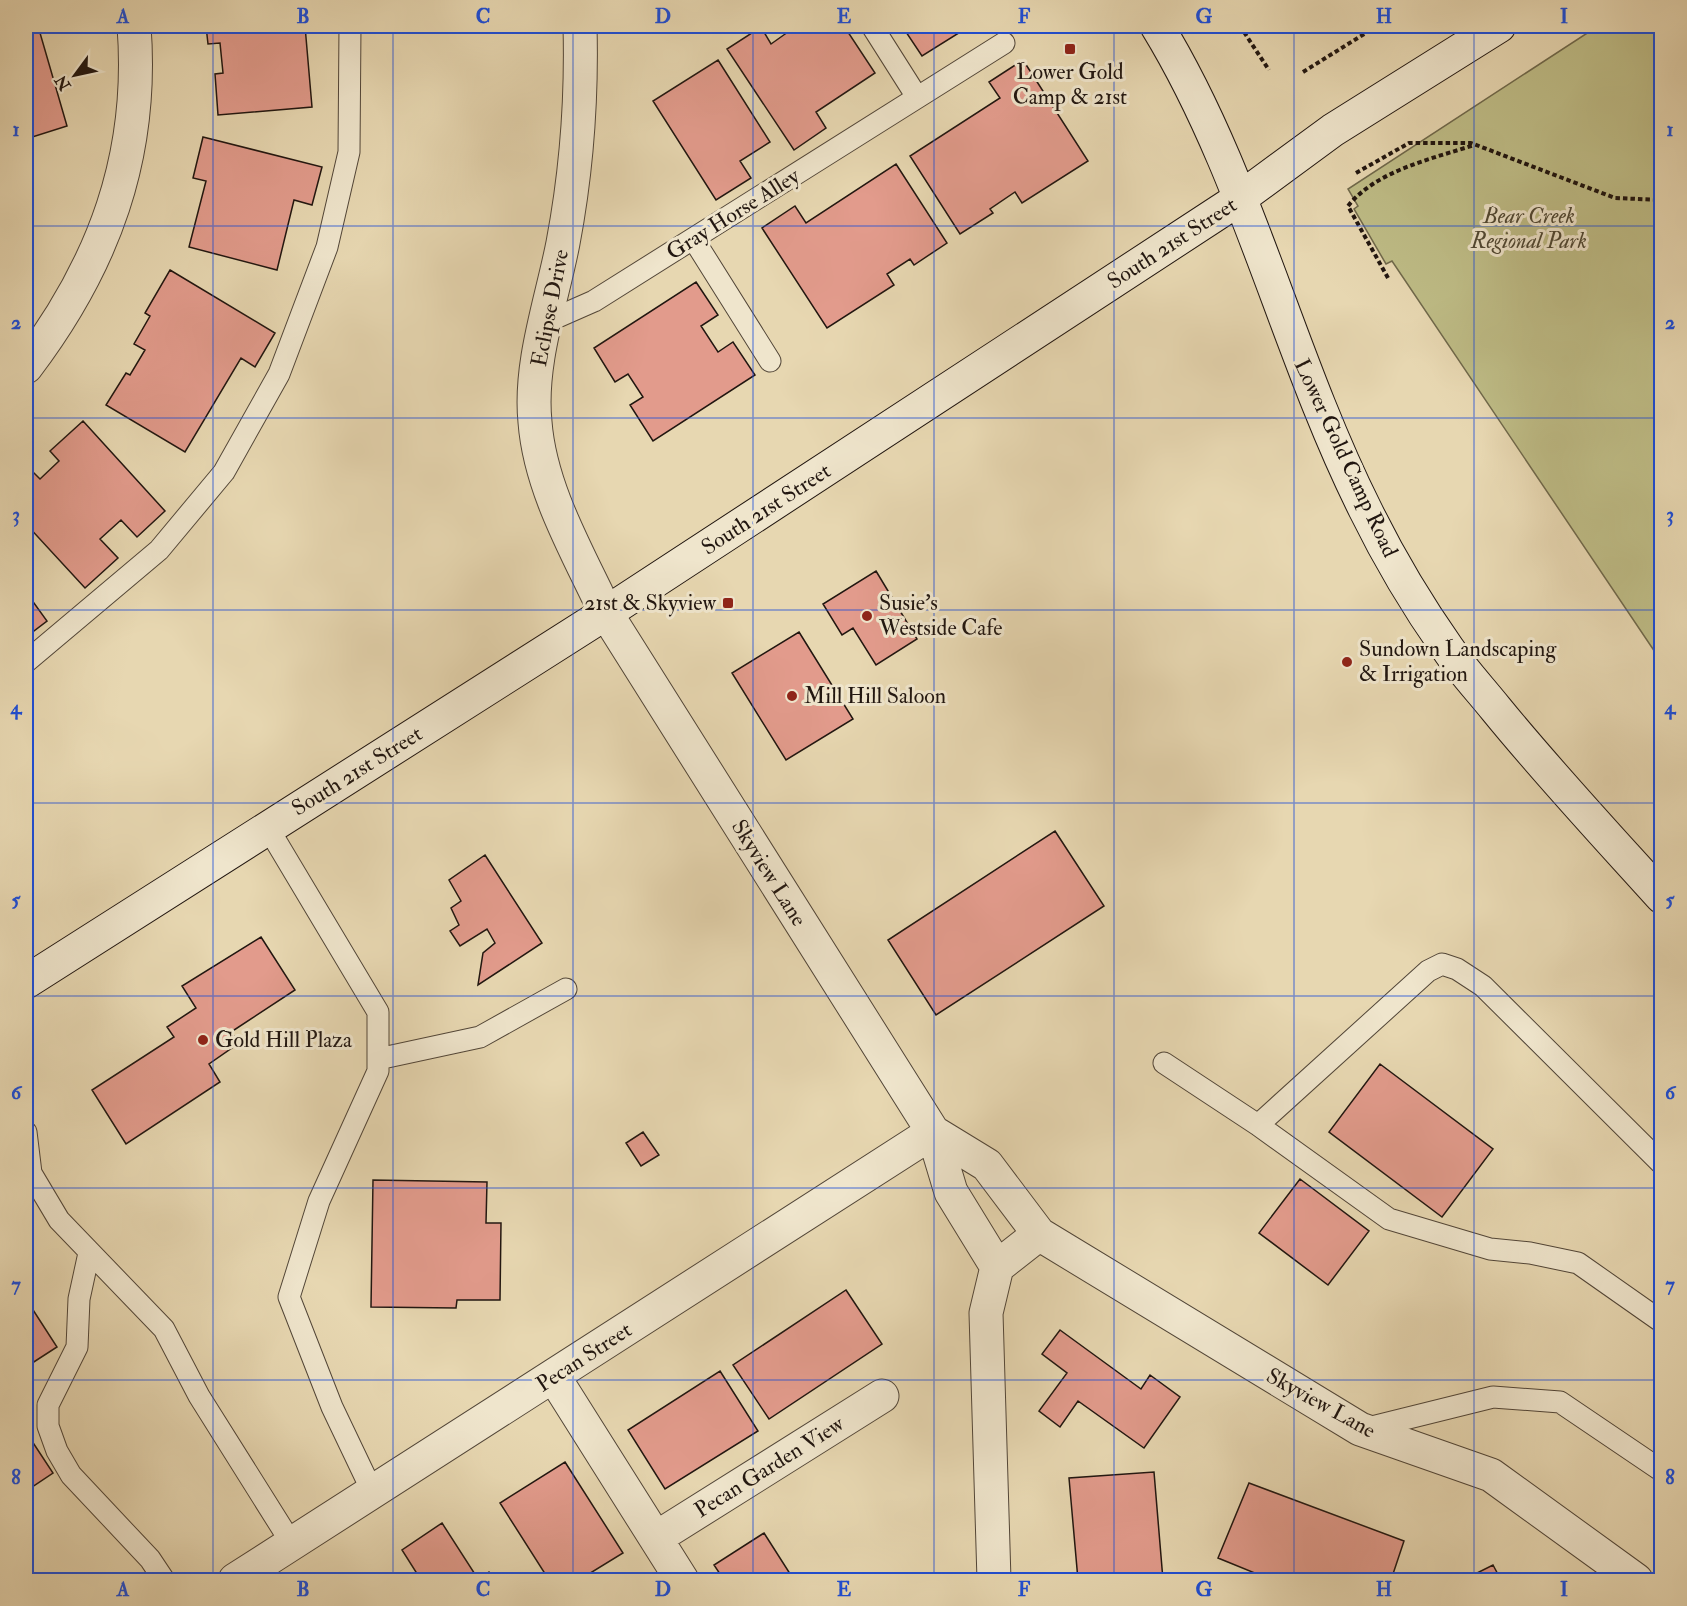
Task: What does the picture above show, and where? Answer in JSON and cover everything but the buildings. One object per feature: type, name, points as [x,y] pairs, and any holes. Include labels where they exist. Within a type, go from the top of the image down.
[{"type":"street","points":[[26,367],[51,334],[79,286],[104,234],[124,175],[133,114],[136,55],[134,26]]},
{"type":"street","name":"Eclipse Drive","points":[[580,26],[579,138],[563,243],[539,348],[534,421],[544,471],[567,530],[606,613]]},
{"type":"street","name":"Lower Gold Camp Road","points":[[1156,26],[1182,67],[1239,199],[1326,425],[1365,509],[1415,601],[1450,652],[1518,735],[1662,897]]},
{"type":"street","name":"South 21st Street","points":[[26,982],[606,613],[1239,199],[1333,130],[1499,26]]},
{"type":"street","name":"Skyview Lane","points":[[606,613],[933,1132],[951,1192],[997,1267]]},
{"type":"street","name":"Skyview Lane","points":[[933,1132],[987,1164],[1039,1234],[1360,1429],[1491,1475],[1636,1581]]},
{"type":"street","name":"Pecan Street","points":[[236,1581],[933,1132]]},
{"type":"street","points":[[994,1581],[986,1313],[997,1267],[1039,1234]]},
{"type":"street","points":[[554,1377],[682,1581]]},
{"type":"street","name":"Pecan Garden View","points":[[656,1538],[882,1396]]},
{"type":"lane","points":[[26,662],[159,550],[224,472],[279,374],[327,247],[349,152],[350,26]]},
{"type":"lane","points":[[872,26],[917,97]]},
{"type":"lane","name":"Gray Horse Alley","points":[[544,323],[594,301],[1004,43]]},
{"type":"lane","points":[[694,240],[770,361]]},
{"type":"lane","points":[[268,828],[378,1012],[378,1071],[320,1201],[289,1298],[332,1407],[373,1493]]},
{"type":"lane","points":[[1258,1125],[1428,971],[1442,964],[1457,969],[1483,986],[1662,1164]]},
{"type":"lane","points":[[378,1059],[480,1037],[566,989]]},
{"type":"lane","points":[[1164,1063],[1258,1125],[1389,1219],[1490,1249],[1530,1253],[1578,1263],[1662,1322]]},
{"type":"lane","points":[[26,1132],[31,1173],[59,1220],[88,1253],[164,1329],[199,1396],[292,1544]]},
{"type":"lane","points":[[88,1253],[79,1299],[77,1347],[48,1406],[48,1426],[57,1451],[71,1474],[150,1558],[164,1581]]},
{"type":"lane","points":[[1360,1429],[1493,1397],[1560,1402],[1662,1472]]},
{"type":"path","points":[[1240,26],[1269,70]]},
{"type":"path","points":[[1303,72],[1377,26]]},
{"type":"path","points":[[1356,173],[1409,143],[1477,144],[1615,198],[1662,200]]},
{"type":"path","points":[[1388,278],[1348,206],[1361,190],[1407,167],[1477,144]]},
{"type":"green space","name":"Bear Creek Regional Park","points":[[1598,26],[1661,26],[1661,661],[1392,261],[1386,264],[1354,209],[1358,206],[1348,189]]},
{"type":"place","name":"Lower Gold Camp & 21st","points":[[1070,49]]},
{"type":"place","name":"21st & Skyview","points":[[728,603]]},
{"type":"place","name":"Susie's Westside Cafe","points":[[867,616]]},
{"type":"place","name":"Sundown Landscaping & Irrigation","points":[[1347,662]]},
{"type":"place","name":"Mill Hill Saloon","points":[[792,696]]},
{"type":"place","name":"Gold Hill Plaza","points":[[203,1040]]}]
